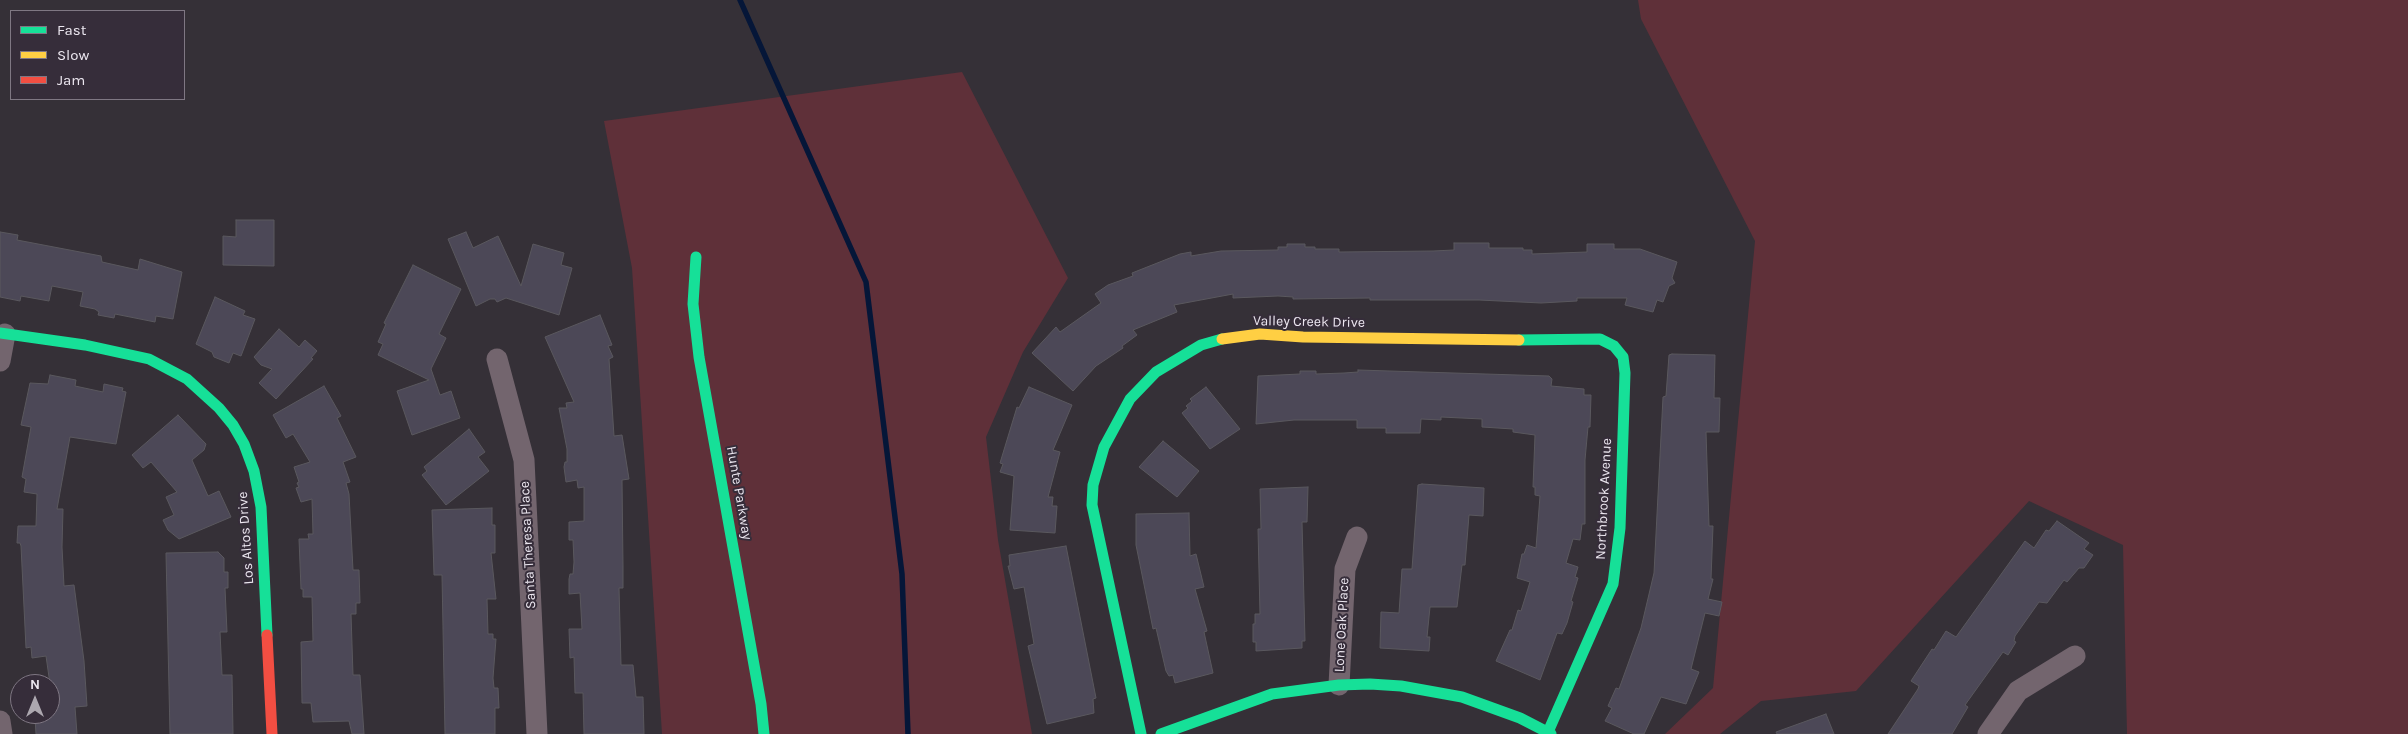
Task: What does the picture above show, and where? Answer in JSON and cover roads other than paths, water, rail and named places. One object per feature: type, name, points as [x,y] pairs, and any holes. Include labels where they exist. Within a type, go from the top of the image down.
[{"type":"street","name":"Hunte Parkway","points":[[696,257],[694,304],[700,357],[761,704],[764,734]]},
{"type":"street","points":[[0,361],[2,333]]},
{"type":"street","name":"Los Altos Drive","points":[[2,333],[85,345],[149,360],[187,379],[219,408],[233,425],[244,444],[254,471],[261,506],[272,734]]},
{"type":"street","name":"Valley Creek Drive","points":[[1140,734],[1092,505],[1097,470],[1112,428],[1130,398],[1156,372],[1201,345],[1220,339],[1260,334],[1303,337],[1569,341],[1600,339],[1614,346]]},
{"type":"street","name":"Northbrook Avenue","points":[[1549,733],[1613,584],[1620,528],[1625,373],[1622,357],[1614,346]]},
{"type":"street","name":"Santa Theresa Place","points":[[497,359],[524,460],[537,734]]},
{"type":"street","name":"Lone Oak Place","points":[[1340,685],[1345,569],[1357,537]]},
{"type":"street","points":[[1988,734],[2018,691],[2075,656]]},
{"type":"street","points":[[1161,734],[1272,694],[1340,685],[1401,686],[1454,696],[1492,707],[1549,733]]},
{"type":"street","points":[[0,721],[2,734]]},
{"type":"waterway","points":[[740,0],[866,282],[902,574],[908,734]]}]
